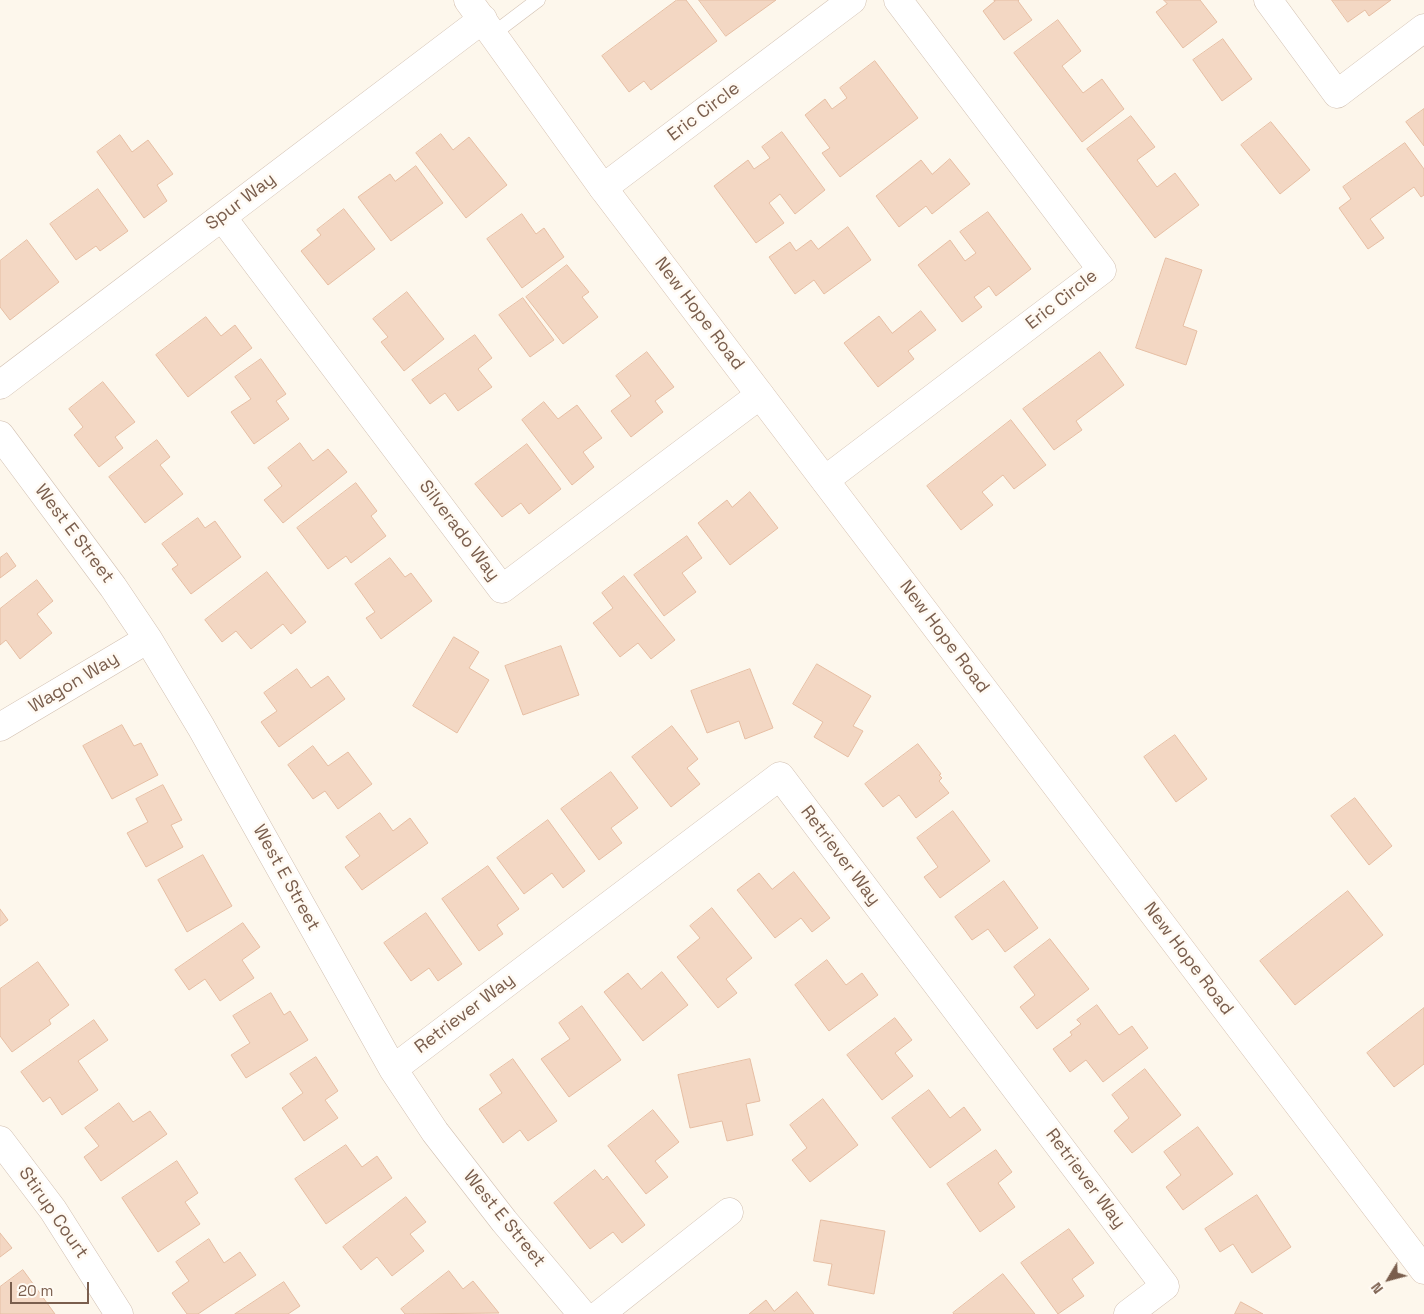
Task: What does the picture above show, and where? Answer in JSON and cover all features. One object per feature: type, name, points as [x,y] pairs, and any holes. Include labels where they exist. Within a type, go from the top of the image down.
[{"type":"street","name":"Eric Circle","points":[[603,188],[852,0]]},
{"type":"street","name":"Eric Circle","points":[[825,480],[1102,270],[898,0]]},
{"type":"street","points":[[1268,0],[1337,94],[1424,28]]},
{"type":"street","name":"New Hope Road","points":[[482,18],[603,188],[1424,1270]]},
{"type":"street","name":"Spur Way","points":[[0,385],[482,18]]},
{"type":"street","name":"Silverado Way","points":[[222,216],[502,589],[760,396]]},
{"type":"street","name":"West E Street","points":[[0,435],[113,587],[148,639],[201,727],[393,1069],[440,1139],[504,1221],[582,1314]]},
{"type":"street","name":"Wagon Way","points":[[0,727],[148,639]]},
{"type":"street","name":"Retriever Way","points":[[393,1069],[780,776],[1165,1286],[1128,1314]]},
{"type":"street","name":"Stirup Court","points":[[0,1140],[53,1210],[119,1314]]},
{"type":"street","points":[[600,1314],[728,1212]]},
{"type":"lane","points":[[482,18],[538,0]]},
{"type":"building","points":[[677,0],[686,0],[717,41],[651,90],[644,81],[629,92],[602,56]]},
{"type":"building","points":[[699,0],[776,0],[726,36]]},
{"type":"building","points":[[994,0],[1019,0],[1032,20],[1004,40],[983,11]]},
{"type":"building","points":[[1164,0],[1200,0],[1217,22],[1183,48],[1156,12],[1167,4]]},
{"type":"building","points":[[1332,0],[1391,0],[1369,16],[1365,10],[1348,22]]},
{"type":"building","points":[[1058,20],[1081,51],[1062,66],[1083,93],[1102,79],[1124,109],[1082,142],[1014,53]]},
{"type":"building","points":[[1223,39],[1252,79],[1222,101],[1193,60]]},
{"type":"building","points":[[875,61],[918,118],[840,177],[822,153],[830,148],[805,115],[825,99],[832,109],[847,98],[840,88]]},
{"type":"building","points":[[1424,109],[1424,146],[1406,122]]},
{"type":"building","points":[[1131,116],[1155,147],[1137,160],[1157,187],[1175,173],[1199,205],[1155,238],[1087,149]]},
{"type":"building","points":[[1271,122],[1310,170],[1280,194],[1241,145]]},
{"type":"building","points":[[782,132],[825,190],[795,214],[780,194],[769,203],[784,223],[756,243],[714,186],[748,160],[754,169],[770,158],[762,147]]},
{"type":"building","points":[[441,134],[453,150],[469,137],[507,185],[466,218],[416,153]]},
{"type":"building","points":[[120,135],[132,152],[148,140],[173,174],[157,185],[167,201],[144,218],[97,152]]},
{"type":"building","points":[[1405,143],[1424,169],[1424,195],[1421,197],[1414,187],[1370,219],[1384,238],[1368,249],[1339,208],[1351,199],[1343,187]]},
{"type":"building","points":[[950,159],[970,184],[932,214],[926,206],[899,227],[876,196],[921,160],[932,174]]},
{"type":"building","points":[[416,166],[443,203],[391,241],[358,197],[390,174],[395,181]]},
{"type":"building","points":[[98,189],[128,231],[100,251],[96,246],[76,260],[50,224]]},
{"type":"building","points":[[344,209],[375,249],[328,285],[301,251],[321,235],[317,230]]},
{"type":"building","points":[[988,212],[1031,269],[996,296],[989,286],[974,297],[982,307],[962,322],[918,265],[950,240],[965,261],[976,253],[960,232]]},
{"type":"building","points":[[522,214],[536,234],[544,228],[564,257],[522,288],[487,239]]},
{"type":"building","points":[[848,227],[871,260],[824,294],[814,280],[795,294],[769,257],[790,242],[796,251],[811,240],[818,249]]},
{"type":"building","points":[[27,240],[59,282],[10,320],[0,307],[0,261]]},
{"type":"building","points":[[1166,258],[1202,270],[1183,326],[1197,331],[1186,365],[1136,348]]},
{"type":"building","points":[[567,265],[589,292],[582,297],[598,317],[563,344],[526,297]]},
{"type":"building","points":[[407,292],[444,339],[404,371],[381,342],[388,337],[373,319]]},
{"type":"building","points":[[523,298],[554,340],[530,357],[499,315]]},
{"type":"building","points":[[921,311],[936,330],[908,351],[914,359],[878,387],[844,343],[879,316],[892,333]]},
{"type":"building","points":[[206,317],[221,336],[235,325],[252,348],[188,397],[156,355]]},
{"type":"building","points":[[475,335],[492,358],[478,369],[492,387],[458,411],[445,393],[430,404],[412,380]]},
{"type":"building","points":[[647,352],[674,387],[655,401],[663,412],[631,437],[611,411],[631,396],[616,376]]},
{"type":"building","points":[[1100,352],[1124,385],[1076,421],[1082,430],[1054,450],[1023,409]]},
{"type":"building","points":[[261,359],[286,394],[276,401],[289,419],[254,444],[231,412],[251,399],[235,377]]},
{"type":"building","points":[[103,382],[135,422],[115,437],[123,448],[99,467],[74,435],[83,427],[69,409]]},
{"type":"building","points":[[544,402],[558,419],[577,405],[602,438],[583,452],[594,467],[572,485],[522,420]]},
{"type":"building","points":[[1011,420],[1046,465],[1014,489],[1003,475],[982,492],[993,505],[961,530],[927,486]]},
{"type":"building","points":[[157,440],[170,457],[160,465],[183,494],[145,523],[109,477]]},
{"type":"building","points":[[300,443],[313,461],[328,449],[347,472],[283,523],[264,500],[282,486],[268,468]]},
{"type":"building","points":[[527,444],[561,489],[529,514],[521,503],[502,517],[475,484]]},
{"type":"building","points":[[356,483],[377,511],[371,516],[386,536],[351,563],[346,556],[328,569],[297,528]]},
{"type":"building","points":[[750,492],[778,528],[730,565],[698,523],[727,500],[732,507]]},
{"type":"building","points":[[198,518],[205,528],[215,521],[241,557],[191,594],[172,569],[178,565],[162,544]]},
{"type":"building","points":[[687,536],[702,558],[682,573],[696,592],[664,616],[634,575]]},
{"type":"building","points":[[7,553],[16,566],[0,578],[0,558]]},
{"type":"building","points":[[390,558],[405,577],[411,573],[432,601],[381,639],[366,618],[375,612],[355,584]]},
{"type":"building","points":[[267,572],[306,622],[291,634],[283,624],[251,649],[236,631],[222,642],[205,620]]},
{"type":"building","points":[[624,576],[675,640],[651,659],[638,643],[620,657],[593,623],[613,608],[602,593]]},
{"type":"building","points":[[37,580],[53,601],[37,614],[52,633],[20,659],[6,640],[0,645],[0,609]]},
{"type":"building","points":[[454,637],[479,652],[469,668],[489,680],[457,733],[413,706]]},
{"type":"building","points":[[561,646],[579,695],[523,715],[505,666]]},
{"type":"building","points":[[817,664],[871,696],[853,726],[863,731],[848,757],[814,737],[823,722],[793,704]]},
{"type":"building","points":[[297,669],[311,688],[328,676],[345,699],[279,747],[261,722],[277,711],[264,693]]},
{"type":"building","points":[[750,669],[773,728],[745,739],[739,721],[707,733],[691,691]]},
{"type":"building","points":[[122,725],[134,746],[141,743],[158,775],[112,799],[83,746]]},
{"type":"building","points":[[672,726],[698,759],[687,768],[700,784],[671,807],[632,757]]},
{"type":"building","points":[[1175,735],[1207,779],[1176,802],[1144,757]]},
{"type":"building","points":[[918,744],[941,774],[939,775],[942,778],[939,781],[949,793],[916,818],[899,795],[883,807],[865,784]]},
{"type":"building","points":[[313,746],[328,766],[348,752],[372,784],[338,809],[325,791],[313,799],[288,765]]},
{"type":"building","points":[[611,772],[638,808],[611,828],[622,843],[599,860],[561,809]]},
{"type":"building","points":[[163,785],[182,820],[171,825],[183,847],[146,867],[127,833],[148,822],[136,799]]},
{"type":"building","points":[[1355,798],[1392,846],[1369,865],[1331,816]]},
{"type":"building","points":[[953,811],[990,861],[940,898],[924,877],[938,867],[917,838]]},
{"type":"building","points":[[380,813],[393,831],[410,818],[428,843],[362,890],[345,867],[360,856],[346,837]]},
{"type":"building","points":[[548,820],[585,871],[563,888],[552,873],[524,894],[497,858]]},
{"type":"building","points":[[203,855],[232,906],[187,932],[158,880]]},
{"type":"building","points":[[488,866],[519,909],[497,925],[503,934],[479,951],[442,899]]},
{"type":"building","points":[[794,872],[830,918],[812,932],[801,918],[775,938],[737,890],[759,873],[772,889]]},
{"type":"building","points":[[1004,881],[1038,928],[1005,952],[988,929],[972,940],[955,917]]},
{"type":"building","points":[[1348,891],[1383,935],[1295,1005],[1260,961]]},
{"type":"building","points":[[712,908],[752,958],[726,979],[737,993],[718,1008],[677,957],[700,938],[690,926]]},
{"type":"building","points":[[0,909],[8,920],[0,926]]},
{"type":"building","points":[[426,913],[462,964],[438,981],[429,968],[411,981],[384,943]]},
{"type":"building","points":[[243,923],[260,947],[242,960],[254,978],[220,1001],[205,979],[189,990],[175,970]]},
{"type":"building","points":[[1050,939],[1089,989],[1037,1029],[1020,1007],[1035,995],[1014,967]]},
{"type":"building","points":[[827,960],[846,985],[862,973],[878,995],[829,1031],[795,985]]},
{"type":"building","points":[[38,962],[69,1005],[49,1020],[51,1024],[12,1052],[0,1036],[0,989]]},
{"type":"building","points":[[662,972],[688,1005],[643,1041],[604,992],[628,973],[641,989]]},
{"type":"building","points":[[271,993],[284,1015],[290,1011],[308,1040],[246,1078],[231,1055],[250,1043],[233,1016]]},
{"type":"building","points":[[1097,1005],[1119,1035],[1132,1026],[1148,1048],[1103,1082],[1086,1060],[1070,1072],[1053,1049],[1072,1035],[1070,1032],[1081,1024],[1077,1020]]},
{"type":"building","points":[[582,1006],[621,1060],[569,1097],[541,1059],[570,1039],[559,1023]]},
{"type":"building","points":[[1424,1008],[1424,1064],[1394,1087],[1367,1053]]},
{"type":"building","points":[[895,1018],[912,1040],[895,1053],[913,1076],[882,1100],[847,1055]]},
{"type":"building","points":[[94,1020],[108,1040],[78,1061],[98,1090],[62,1115],[50,1097],[43,1102],[21,1072]]},
{"type":"building","points":[[316,1057],[338,1091],[325,1100],[338,1118],[304,1141],[282,1108],[303,1093],[290,1074]]},
{"type":"building","points":[[513,1059],[557,1121],[528,1141],[520,1130],[503,1143],[479,1109],[502,1093],[490,1075]]},
{"type":"building","points":[[750,1059],[760,1101],[746,1104],[753,1135],[727,1141],[722,1121],[690,1128],[678,1075]]},
{"type":"building","points":[[1145,1069],[1181,1115],[1132,1153],[1114,1131],[1129,1118],[1112,1095]]},
{"type":"building","points":[[929,1090],[950,1118],[964,1107],[981,1130],[930,1168],[892,1118]]},
{"type":"building","points":[[823,1099],[858,1145],[810,1182],[792,1160],[807,1148],[790,1125]]},
{"type":"building","points":[[119,1103],[133,1122],[150,1111],[167,1134],[101,1181],[84,1157],[99,1146],[85,1128]]},
{"type":"building","points":[[653,1110],[679,1142],[655,1161],[668,1177],[646,1194],[608,1146]]},
{"type":"building","points":[[1198,1127],[1233,1174],[1183,1210],[1166,1187],[1181,1175],[1164,1152]]},
{"type":"building","points":[[346,1145],[362,1167],[377,1156],[392,1178],[326,1224],[295,1179]]},
{"type":"building","points":[[996,1150],[1012,1172],[998,1183],[1015,1207],[980,1232],[947,1184]]},
{"type":"building","points":[[177,1161],[198,1193],[185,1202],[200,1224],[158,1252],[122,1198]]},
{"type":"building","points":[[595,1170],[603,1180],[607,1176],[645,1225],[622,1243],[613,1232],[590,1249],[554,1203]]},
{"type":"building","points":[[1257,1195],[1291,1247],[1252,1273],[1233,1244],[1220,1252],[1205,1229]]},
{"type":"building","points":[[406,1197],[426,1222],[410,1234],[424,1251],[392,1276],[377,1257],[361,1270],[343,1247]]},
{"type":"building","points":[[821,1220],[885,1231],[874,1294],[828,1285],[832,1264],[814,1261]]},
{"type":"building","points":[[1069,1229],[1094,1263],[1072,1279],[1084,1296],[1058,1314],[1021,1263]]},
{"type":"building","points":[[0,1233],[12,1248],[0,1257]]},
{"type":"building","points":[[209,1239],[224,1263],[240,1252],[256,1275],[198,1314],[187,1314],[172,1293],[189,1281],[176,1262]]},
{"type":"building","points":[[23,1270],[55,1314],[0,1314],[0,1287]]},
{"type":"building","points":[[449,1271],[463,1289],[473,1281],[499,1313],[405,1314],[401,1309]]},
{"type":"building","points":[[1003,1274],[1035,1314],[953,1313]]},
{"type":"building","points":[[284,1282],[300,1306],[288,1314],[235,1314]]},
{"type":"building","points":[[797,1292],[814,1314],[749,1314],[766,1300],[774,1311]]},
{"type":"building","points":[[1241,1302],[1263,1314],[1235,1314]]}]
